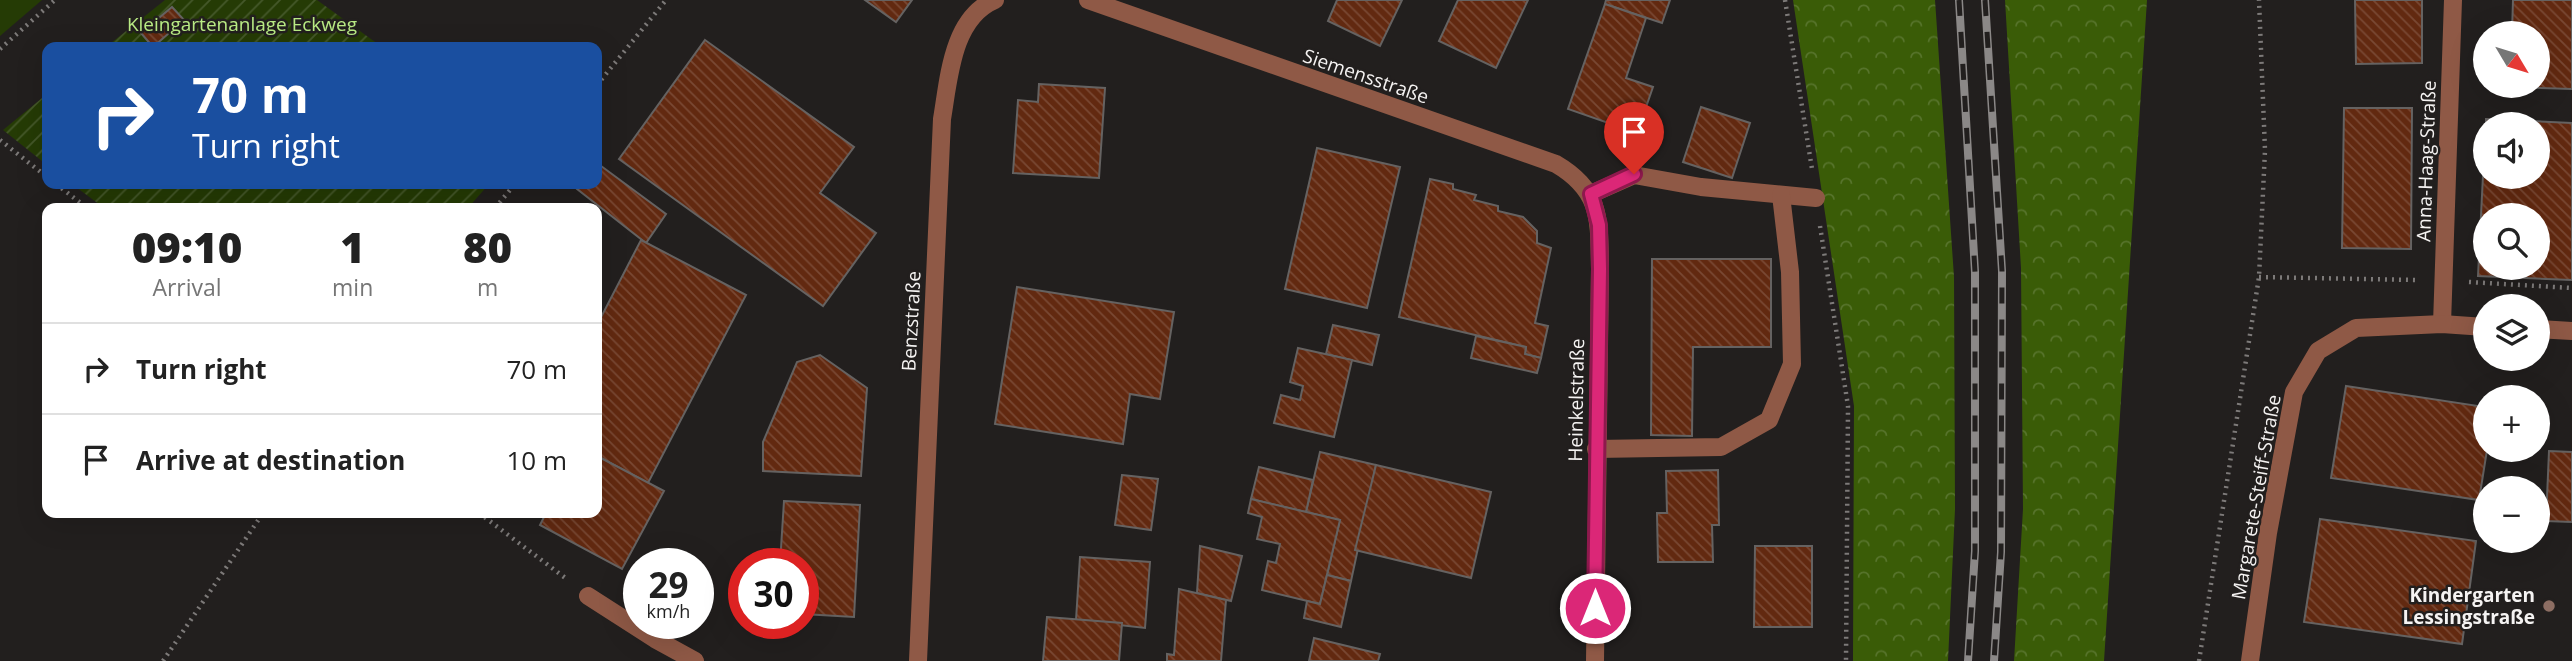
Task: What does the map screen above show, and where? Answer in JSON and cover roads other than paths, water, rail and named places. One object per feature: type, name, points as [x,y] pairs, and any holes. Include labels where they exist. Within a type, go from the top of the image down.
[{"type":"street","name":"Benzstraße","points":[[918,661],[942,119],[951,65],[965,25],[986,4],[995,0]]},
{"type":"street","name":"Siemensstraße","points":[[1088,0],[1556,164],[1576,176],[1591,194]]},
{"type":"street","name":"Anna-Haag-Straße","points":[[2442,324],[2453,0]]},
{"type":"street","points":[[1591,194],[1634,174],[1702,187],[1816,198]]},
{"type":"street","name":"Heinkelstraße","points":[[1591,194],[1599,225],[1595,661]]},
{"type":"street","points":[[1596,449],[1721,447],[1769,420],[1792,364],[1790,272],[1781,195]]},
{"type":"street","name":"Margarete-Steiff-Straße","points":[[2250,661],[2294,393],[2318,351],[2356,328],[2442,324],[2473,326]]},
{"type":"street","points":[[2550,330],[2572,331]]},
{"type":"street","points":[[588,596],[695,661]]},
{"type":"railway","points":[[1959,0],[1975,272],[1975,551],[1968,661]]},
{"type":"railway","points":[[1985,0],[2002,271],[2001,552],[1994,661]]},
{"type":"place","name":"Kindergarten Lessingstraße","points":[[2549,606]]},
{"type":"park label","name":"Kleingartenanlage Eckweg","points":[[242,24]]}]
